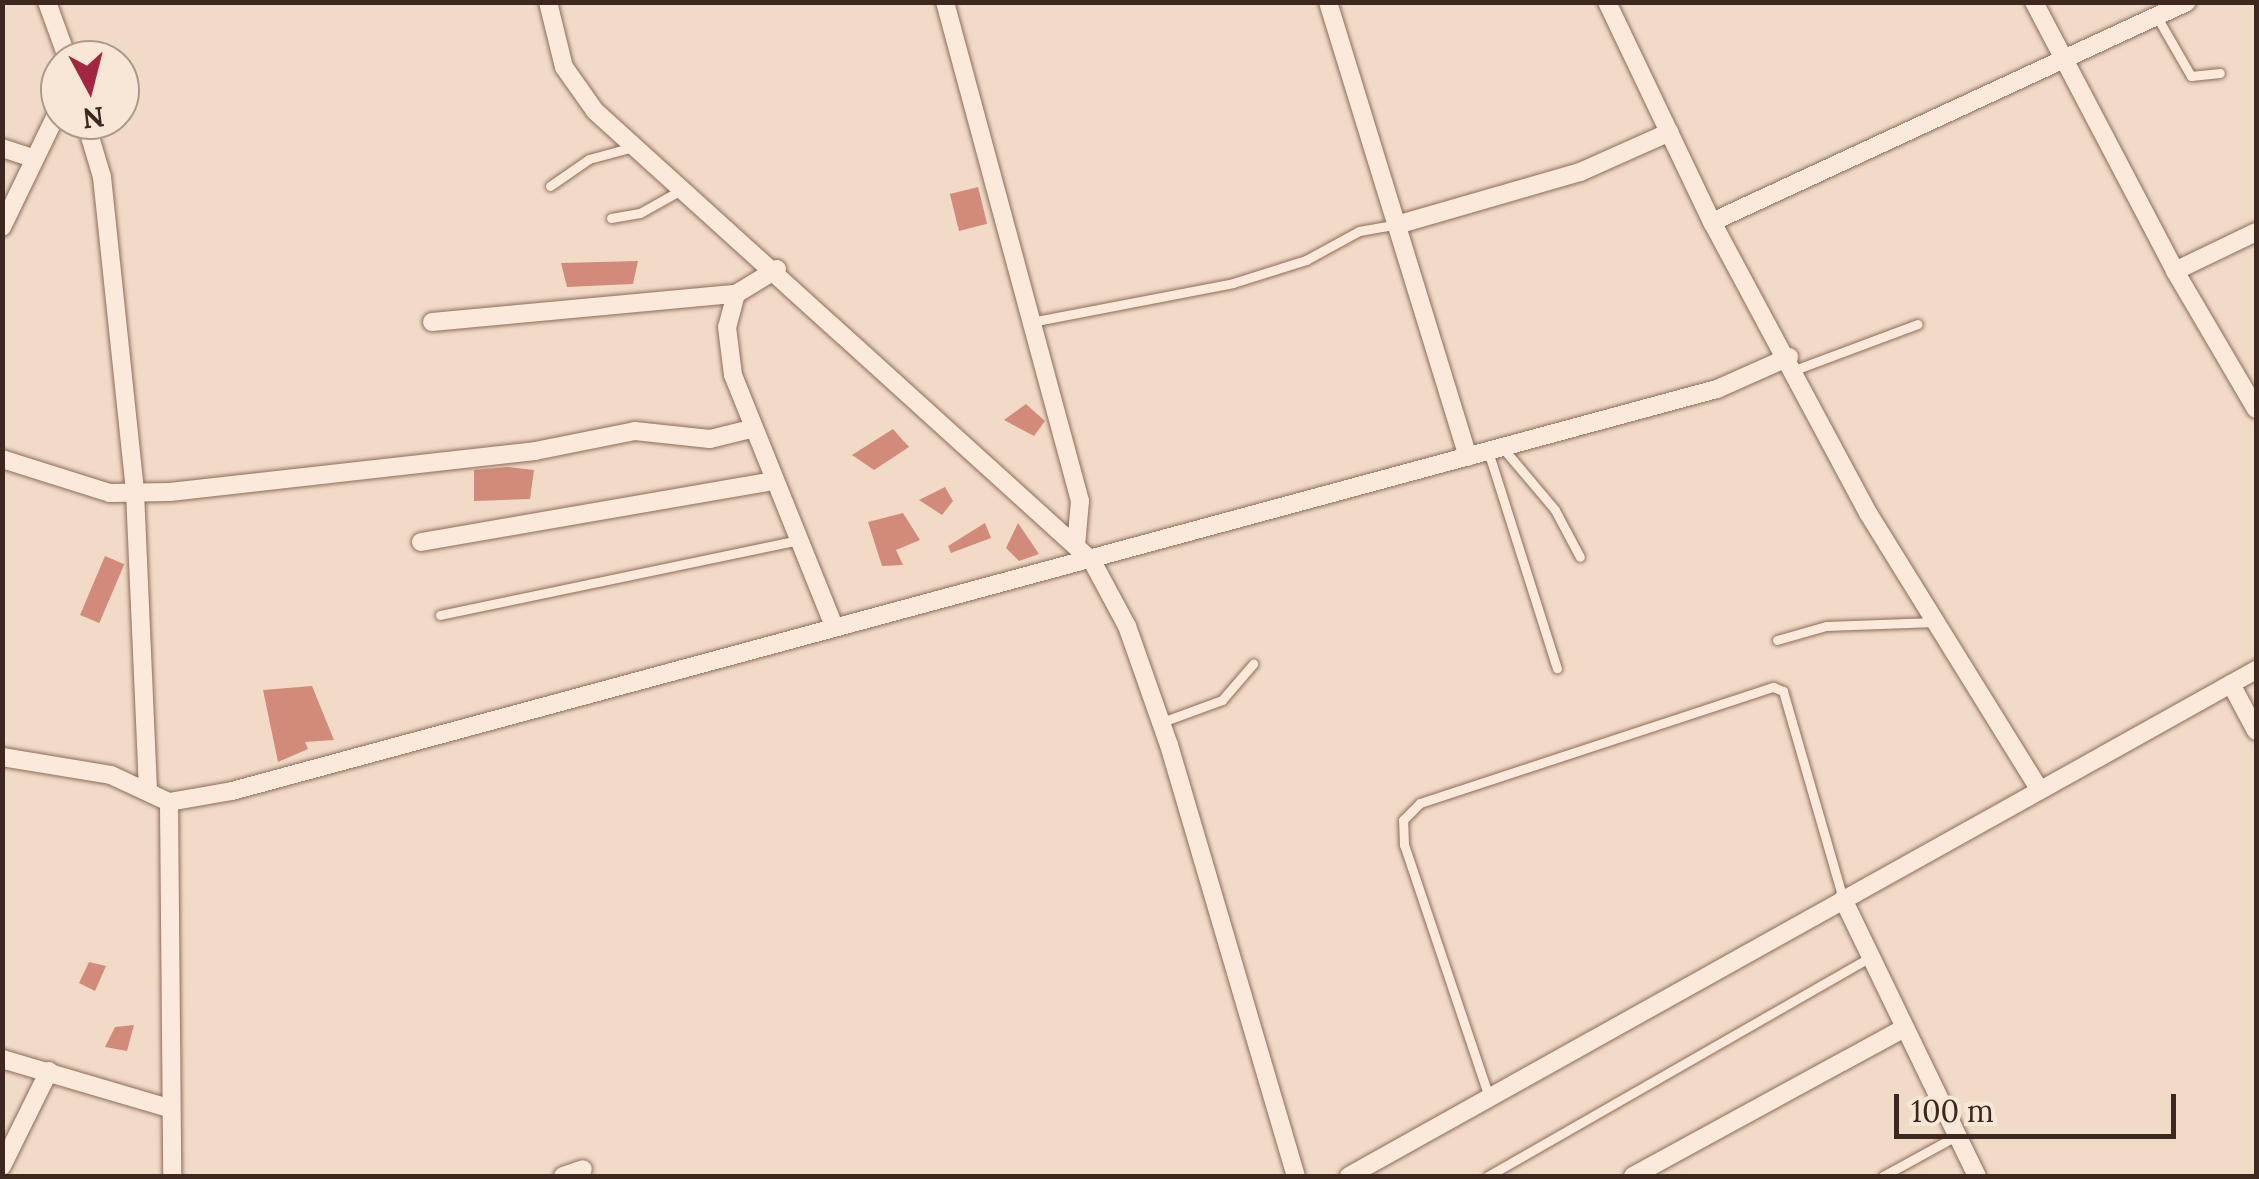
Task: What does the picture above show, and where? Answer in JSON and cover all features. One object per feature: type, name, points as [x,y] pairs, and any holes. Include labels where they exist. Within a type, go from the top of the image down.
[{"type":"street","points":[[47,2],[61,40]]},
{"type":"street","points":[[548,2],[554,41],[578,90],[1092,561],[1127,626],[1162,722],[1296,1176]]},
{"type":"street","points":[[1328,2],[1400,224],[1468,458]]},
{"type":"street","points":[[1608,2],[1712,222],[1868,512],[1938,622],[1990,717],[2040,790]]},
{"type":"street","points":[[2034,2],[2175,270],[2256,408]]},
{"type":"street","points":[[1712,222],[2187,2]]},
{"type":"street","points":[[950,4],[1080,501],[1076,546]]},
{"type":"street","points":[[1400,224],[1580,172],[1670,132]]},
{"type":"street","points":[[2,227],[43,140]]},
{"type":"street","points":[[91,140],[102,177],[135,492],[148,788]]},
{"type":"street","points":[[2,148],[33,158]]},
{"type":"street","points":[[2175,270],[2255,235]]},
{"type":"street","points":[[432,322],[736,294],[777,270]]},
{"type":"street","points":[[736,294],[728,346],[752,429],[833,624]]},
{"type":"street","points":[[2,756],[111,775],[148,788],[168,802],[232,791],[833,624],[1092,561],[1717,390],[1791,364]]},
{"type":"street","points":[[2,460],[87,488],[135,492],[535,450],[635,431],[710,439],[752,429]]},
{"type":"street","points":[[422,542],[773,481]]},
{"type":"street","points":[[1349,1176],[2256,670]]},
{"type":"street","points":[[2231,684],[2256,731]]},
{"type":"street","points":[[168,802],[172,1176]]},
{"type":"street","points":[[1843,900],[1901,1030],[1976,1176]]},
{"type":"street","points":[[1633,1176],[1901,1030]]},
{"type":"street","points":[[2,1059],[169,1108]]},
{"type":"street","points":[[2,1166],[48,1071]]},
{"type":"street","points":[[562,1176],[582,1170]]},
{"type":"lane","points":[[2157,17],[2191,76],[2220,74]]},
{"type":"lane","points":[[550,186],[589,159],[635,146]]},
{"type":"lane","points":[[612,218],[640,213],[684,188]]},
{"type":"lane","points":[[1031,322],[1233,284],[1306,260],[1359,232],[1400,224]]},
{"type":"lane","points":[[1791,364],[1918,324]]},
{"type":"lane","points":[[1495,449],[1555,510],[1580,557]]},
{"type":"lane","points":[[1495,449],[1557,668]]},
{"type":"lane","points":[[440,615],[798,540]]},
{"type":"lane","points":[[1777,640],[1826,626],[1938,622]]},
{"type":"lane","points":[[1162,722],[1222,700],[1253,664]]},
{"type":"lane","points":[[1489,1097],[1404,845],[1404,820],[1420,803],[1773,686],[1784,691],[1843,900]]},
{"type":"lane","points":[[1488,1176],[1870,956]]},
{"type":"lane","points":[[1883,1176],[1956,1136]]},
{"type":"building","points":[[978,187],[987,224],[959,231],[950,194]]},
{"type":"building","points":[[638,261],[633,284],[567,287],[561,263]]},
{"type":"building","points":[[1026,404],[1045,421],[1034,436],[1004,420]]},
{"type":"building","points":[[893,429],[909,447],[874,470],[852,455]]},
{"type":"building","points":[[474,470],[534,470],[530,499],[474,501]]},
{"type":"building","points":[[945,487],[953,501],[942,515],[919,500]]},
{"type":"building","points":[[903,513],[920,540],[896,550],[903,565],[882,566],[868,522]]},
{"type":"building","points":[[985,523],[991,538],[951,553],[948,546]]},
{"type":"building","points":[[1018,523],[1039,554],[1019,561],[1006,548]]},
{"type":"building","points":[[105,556],[124,564],[99,623],[80,615]]},
{"type":"building","points":[[312,686],[334,740],[305,742],[308,749],[278,762],[263,690]]},
{"type":"building","points":[[89,962],[106,966],[95,991],[79,983]]},
{"type":"building","points":[[134,1025],[127,1051],[105,1047],[115,1027]]}]
